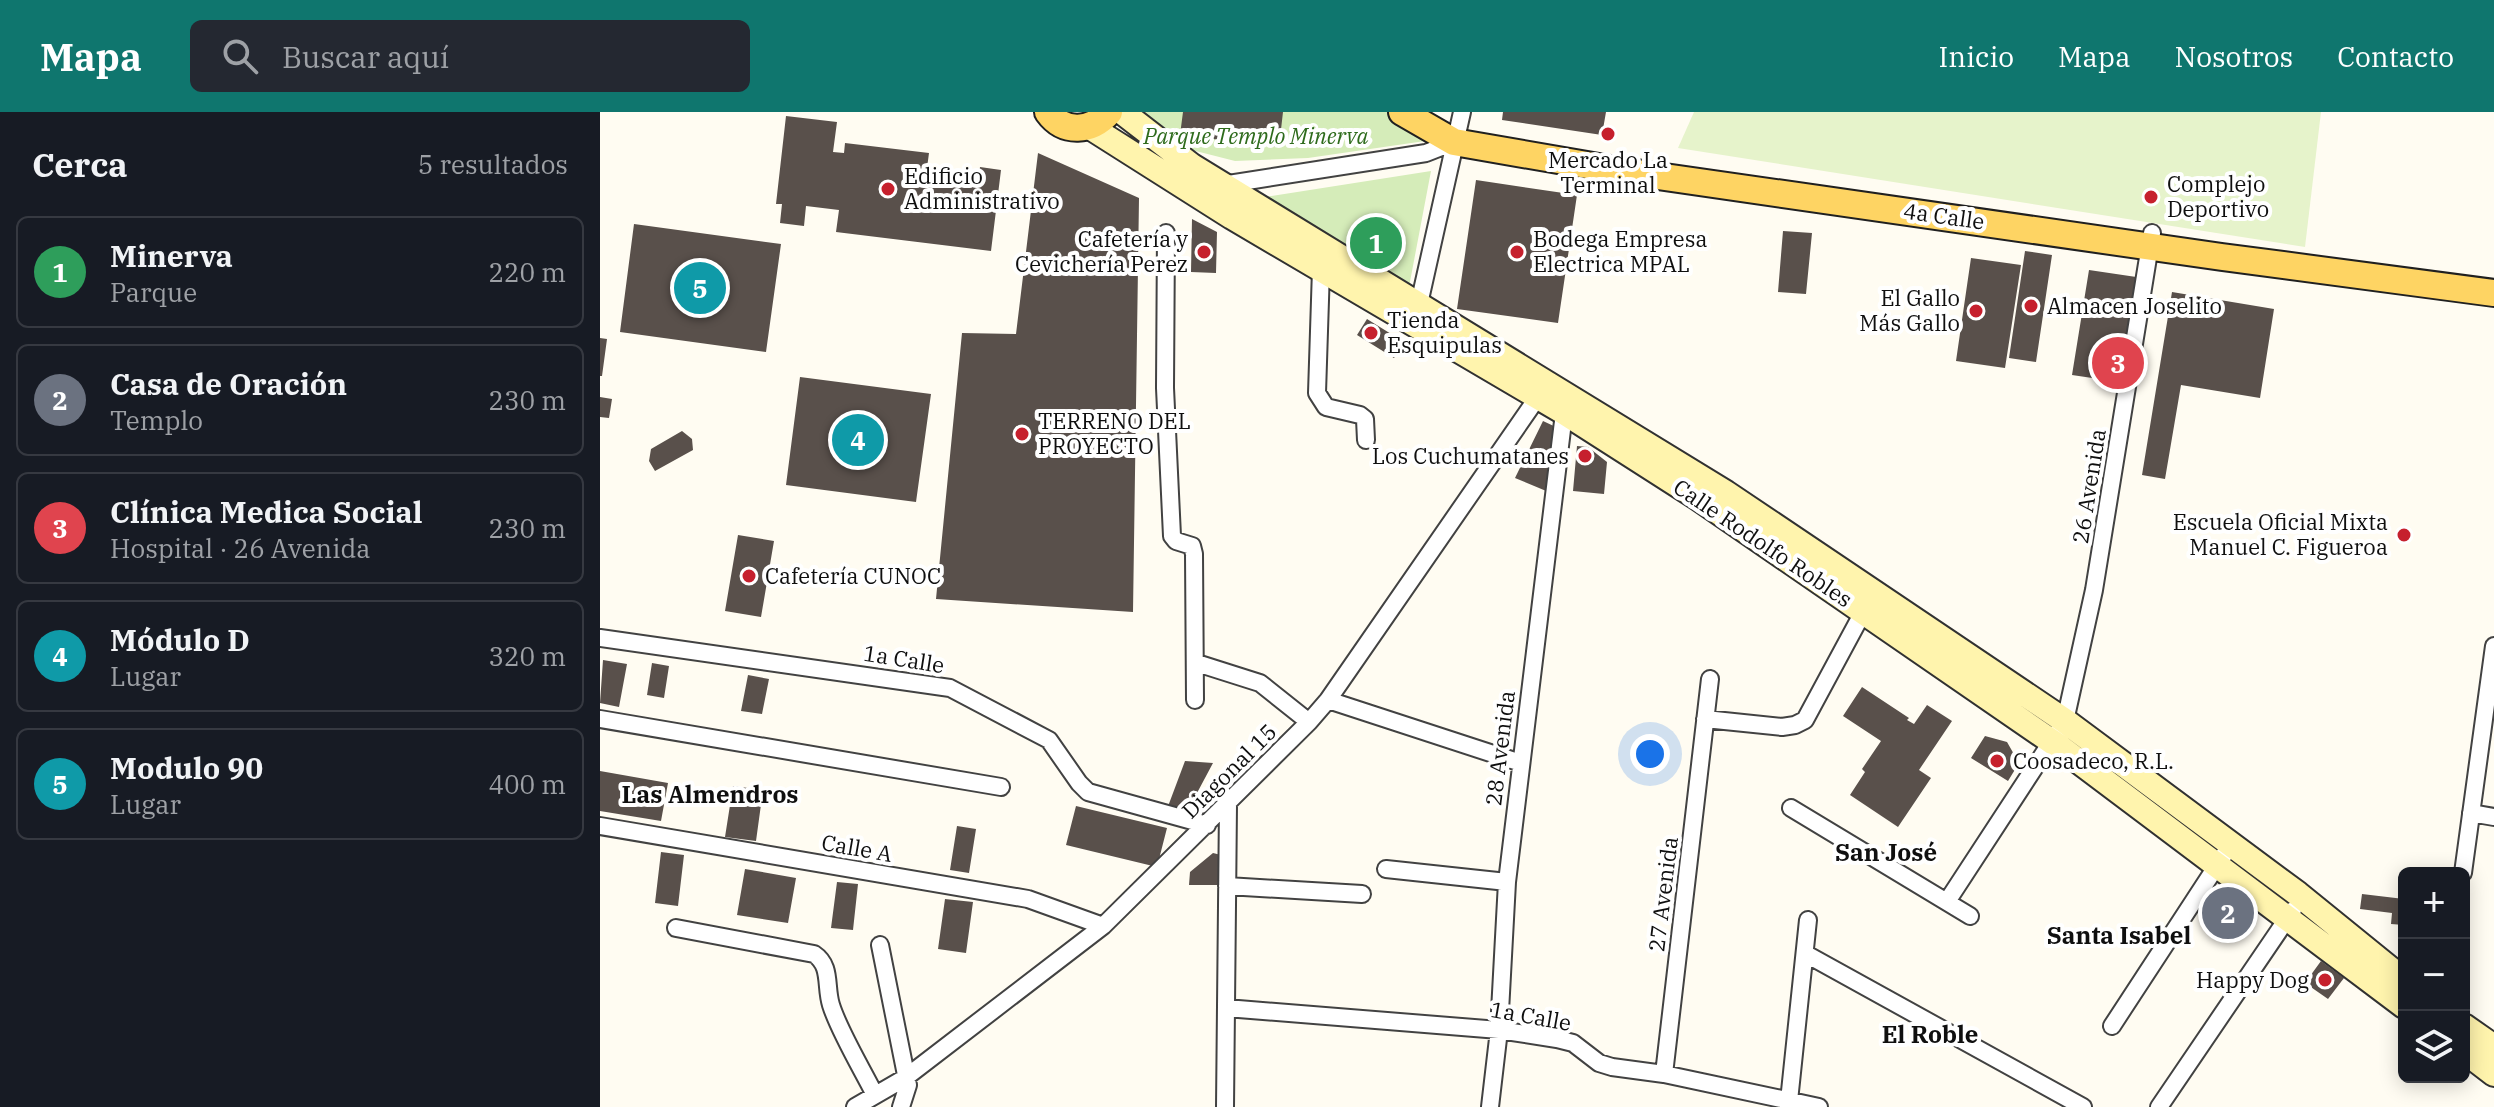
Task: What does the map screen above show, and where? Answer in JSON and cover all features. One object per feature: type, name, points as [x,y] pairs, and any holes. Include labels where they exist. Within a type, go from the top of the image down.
[{"type":"main road","points":[[1048,112],[1060,124],[1080,129],[1100,119]]},
{"type":"main road","name":"Calle Rodolfo Robles","points":[[1122,112],[1192,166],[1417,315],[1566,404],[1698,498],[1868,603],[2058,732],[2296,907],[2398,976]]},
{"type":"main road","name":"4a Calle","points":[[1402,112],[1629,172],[2494,281]]},
{"type":"main road","name":"4a Calle","points":[[1419,112],[1459,128]]},
{"type":"main road","name":"Calle Rodolfo Robles","points":[[1100,119],[1321,269],[1417,315]]},
{"type":"main road","name":"4a Calle","points":[[2151,240],[2494,293]]},
{"type":"main road","name":"Calle Rodolfo Robles","points":[[2296,907],[2398,1000]]},
{"type":"main road","points":[[2470,1030],[2494,1047]]},
{"type":"main road","points":[[2470,1056],[2494,1074]]},
{"type":"street","points":[[1222,185],[1426,153],[1459,128]]},
{"type":"street","points":[[1417,315],[1459,128]]},
{"type":"street","points":[[1166,233],[1165,388],[1172,536],[1176,541],[1192,546],[1197,663],[1195,700]]},
{"type":"street","name":"26 Avenida","points":[[2058,732],[2094,590],[2151,240]]},
{"type":"street","points":[[1321,269],[1319,399],[1326,407],[1365,419],[1366,440]]},
{"type":"street","name":"Diagonal 15","points":[[855,1107],[905,1078],[1103,926],[1309,722],[1328,700],[1543,391]]},
{"type":"street","name":"28 Avenida","points":[[1490,1107],[1499,1030],[1507,882],[1566,404]]},
{"type":"street","points":[[1705,719],[1782,727],[1805,720],[1868,603]]},
{"type":"street","name":"1a Calle","points":[[600,638],[950,688],[1049,740],[1088,792],[1207,825]]},
{"type":"street","points":[[2464,867],[2494,646]]},
{"type":"street","points":[[1197,663],[1260,683],[1309,722]]},
{"type":"street","name":"27 Avenida","points":[[1664,1074],[1710,679]]},
{"type":"street","points":[[1328,700],[1521,763]]},
{"type":"street","points":[[600,719],[1001,787]]},
{"type":"street","points":[[1948,900],[2058,732]]},
{"type":"street","points":[[1225,1107],[1228,805]]},
{"type":"street","points":[[1791,808],[1970,916]]},
{"type":"street","points":[[2471,813],[2494,817]]},
{"type":"street","name":"Calle A","points":[[600,826],[1028,899],[1103,926]]},
{"type":"street","points":[[2112,1026],[2224,854]]},
{"type":"street","points":[[1386,869],[1507,882]]},
{"type":"street","points":[[1227,886],[1362,894]]},
{"type":"street","points":[[2159,1107],[2296,907]]},
{"type":"street","points":[[1789,1101],[1808,920]]},
{"type":"street","points":[[676,928],[814,954],[822,959],[830,1005],[875,1095]]},
{"type":"street","points":[[880,945],[908,1089],[901,1107]]},
{"type":"street","points":[[1806,954],[2083,1107]]},
{"type":"street","name":"1a Calle","points":[[1226,1008],[1499,1030],[1573,1043],[1599,1063],[1612,1067],[1664,1074],[1819,1107]]},
{"type":"green space","name":"Parque Templo Minerva","points":[[1133,112],[1391,112],[1432,140],[1308,158],[1235,161],[1180,147]]},
{"type":"green space","name":"Complejo Deportivo","points":[[1694,112],[2321,112],[2305,247],[1678,148]]},
{"type":"green space","points":[[1431,171],[1409,287],[1258,198]]},
{"type":"building","points":[[1183,112],[1283,112],[1279,147],[1180,135]]},
{"type":"building","points":[[1503,112],[1606,112],[1602,135],[1502,120]]},
{"type":"building","name":"Edificio Administrativo","points":[[786,116],[837,122],[833,152],[844,153],[845,143],[929,153],[927,168],[979,174],[980,167],[1001,170],[991,251],[836,232],[839,210],[806,206],[804,226],[780,223],[782,204],[776,204]]},
{"type":"building","points":[[1038,153],[1139,198],[1133,612],[936,599],[962,333],[1016,334]]},
{"type":"building","name":"Bodega Empresa Electrica MPAL","points":[[1476,180],[1577,195],[1558,323],[1457,309]]},
{"type":"building","name":"Cafetería y Cevichería Perez","points":[[1192,219],[1217,232],[1216,273],[1191,272]]},
{"type":"building","points":[[634,224],[781,244],[766,352],[620,332]]},
{"type":"building","points":[[1783,231],[1812,233],[1806,294],[1778,292]]},
{"type":"building","name":"Almacen Joselito","points":[[2025,251],[2052,255],[2036,362],[2009,358]]},
{"type":"building","points":[[1971,258],[2021,265],[2005,368],[1956,361]]},
{"type":"building","points":[[2089,270],[2143,278],[2126,383],[2072,375]]},
{"type":"building","points":[[2172,292],[2274,309],[2260,398],[2181,385],[2165,479],[2142,475]]},
{"type":"building","points":[[1367,319],[1404,342],[1394,358],[1357,335]]},
{"type":"building","points":[[600,338],[607,339],[602,376],[600,376]]},
{"type":"building","points":[[800,377],[931,394],[916,502],[786,485]]},
{"type":"building","points":[[600,397],[612,399],[609,418],[600,417]]},
{"type":"building","points":[[1543,421],[1558,428],[1551,493],[1515,478]]},
{"type":"building","points":[[682,431],[692,439],[693,450],[655,471],[649,461],[651,449]]},
{"type":"building","points":[[1577,446],[1588,447],[1607,462],[1604,494],[1573,491]]},
{"type":"building","name":"Cafetería CUNOC","points":[[738,535],[774,541],[761,617],[725,611]]},
{"type":"building","points":[[603,660],[627,664],[619,707],[600,703]]},
{"type":"building","points":[[652,663],[669,666],[664,698],[647,695]]},
{"type":"building","points":[[748,675],[769,679],[762,714],[741,711]]},
{"type":"building","points":[[1862,687],[1914,724],[1927,705],[1952,721],[1919,770],[1931,778],[1898,827],[1850,795],[1865,772],[1862,769],[1881,741],[1843,716]]},
{"type":"building","name":"Coosadeco, R.L.","points":[[1985,736],[2007,742],[2019,763],[2008,781],[1971,758]]},
{"type":"building","points":[[1185,761],[1213,763],[1197,793],[1218,801],[1211,819],[1167,809]]},
{"type":"building","points":[[600,771],[668,783],[661,821],[600,811]]},
{"type":"building","points":[[733,786],[763,790],[756,841],[725,837]]},
{"type":"building","points":[[1076,806],[1167,828],[1157,867],[1066,845]]},
{"type":"building","points":[[957,826],[976,829],[969,873],[950,870]]},
{"type":"building","points":[[661,852],[684,855],[678,906],[655,903]]},
{"type":"building","points":[[1213,853],[1225,856],[1225,885],[1189,885],[1190,872]]},
{"type":"building","points":[[745,869],[796,878],[788,923],[737,915]]},
{"type":"building","points":[[837,882],[858,884],[853,930],[831,928]]},
{"type":"building","points":[[2228,892],[2247,904],[2228,933],[2209,922]]},
{"type":"building","points":[[2362,894],[2398,898],[2398,925],[2391,924],[2392,913],[2360,909]]},
{"type":"building","points":[[945,899],[973,902],[966,953],[938,949]]},
{"type":"building","name":"Happy Dog","points":[[2321,961],[2344,978],[2328,999],[2305,983]]},
{"type":"place","name":"Mercado La Terminal","points":[[1608,134]]},
{"type":"place","name":"Edificio Administrativo","points":[[888,189]]},
{"type":"place","name":"Complejo Deportivo","points":[[2151,197]]},
{"type":"place","name":"Minerva","points":[[1376,243]]},
{"type":"place","name":"Cafetería y Cevichería Perez","points":[[1204,252]]},
{"type":"place","name":"Bodega Empresa Electrica MPAL","points":[[1517,252]]},
{"type":"place","name":"Modulo 90","points":[[700,288]]},
{"type":"place","name":"Almacen Joselito","points":[[2031,306]]},
{"type":"place","name":"El Gallo Más Gallo","points":[[1976,311]]},
{"type":"place","name":"Tienda Esquipulas","points":[[1371,333]]},
{"type":"place","name":"Clínica Medica Social","points":[[2118,363]]},
{"type":"place","name":"TERRENO DEL PROYECTO","points":[[1022,434]]},
{"type":"place","name":"Módulo D","points":[[858,440]]},
{"type":"place","name":"Los Cuchumatanes","points":[[1585,456]]},
{"type":"place","name":"Escuela Oficial Mixta Manuel C. Figueroa","points":[[2404,535]]},
{"type":"place","name":"Cafetería CUNOC","points":[[749,576]]},
{"type":"place","name":"Coosadeco, R.L.","points":[[1997,761]]},
{"type":"place","name":"Casa de Oración","points":[[2228,913]]},
{"type":"place","name":"Happy Dog","points":[[2325,980]]},
{"type":"district","name":"Las Almendros","points":[[710,795]]},
{"type":"district","name":"San José","points":[[1886,853]]},
{"type":"district","name":"Santa Isabel","points":[[2119,936]]},
{"type":"district","name":"El Roble","points":[[1930,1035]]}]
